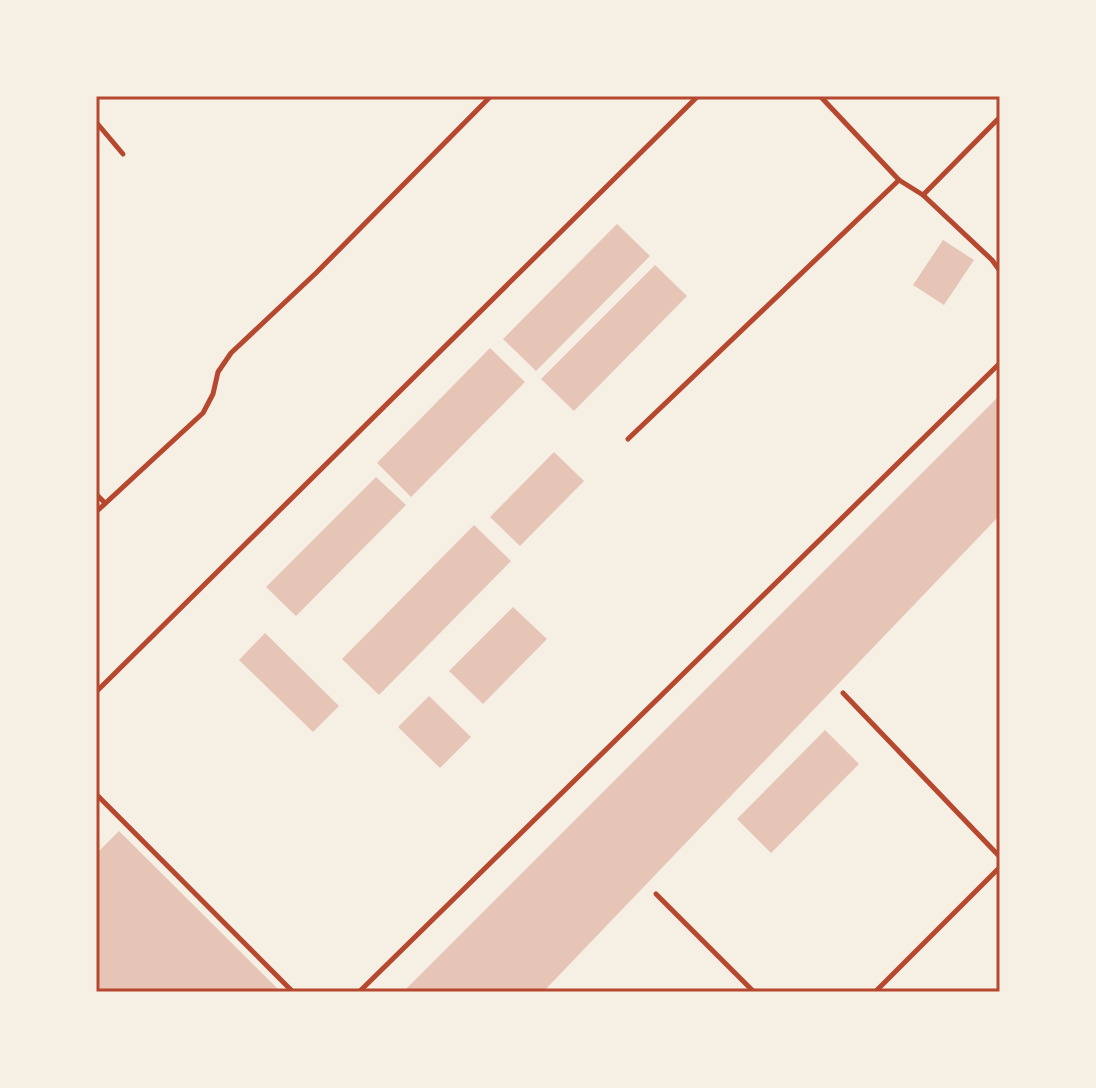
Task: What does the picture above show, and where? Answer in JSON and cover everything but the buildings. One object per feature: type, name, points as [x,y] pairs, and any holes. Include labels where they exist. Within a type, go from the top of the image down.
[{"type":"lane","points":[[96,512],[203,413],[213,394],[218,372],[231,353],[316,273],[491,96]]},
{"type":"lane","points":[[96,692],[698,96]]},
{"type":"lane","points":[[820,96],[899,180],[923,195],[1000,271]]},
{"type":"lane","points":[[923,195],[1000,117]]},
{"type":"lane","points":[[96,122],[123,154]]},
{"type":"lane","points":[[628,439],[899,180]]},
{"type":"lane","points":[[359,992],[1000,363]]},
{"type":"lane","points":[[96,494],[105,503]]},
{"type":"lane","points":[[843,693],[1000,857]]},
{"type":"lane","points":[[96,794],[293,992]]},
{"type":"lane","points":[[875,992],[1000,867]]},
{"type":"lane","points":[[656,894],[754,992]]}]
